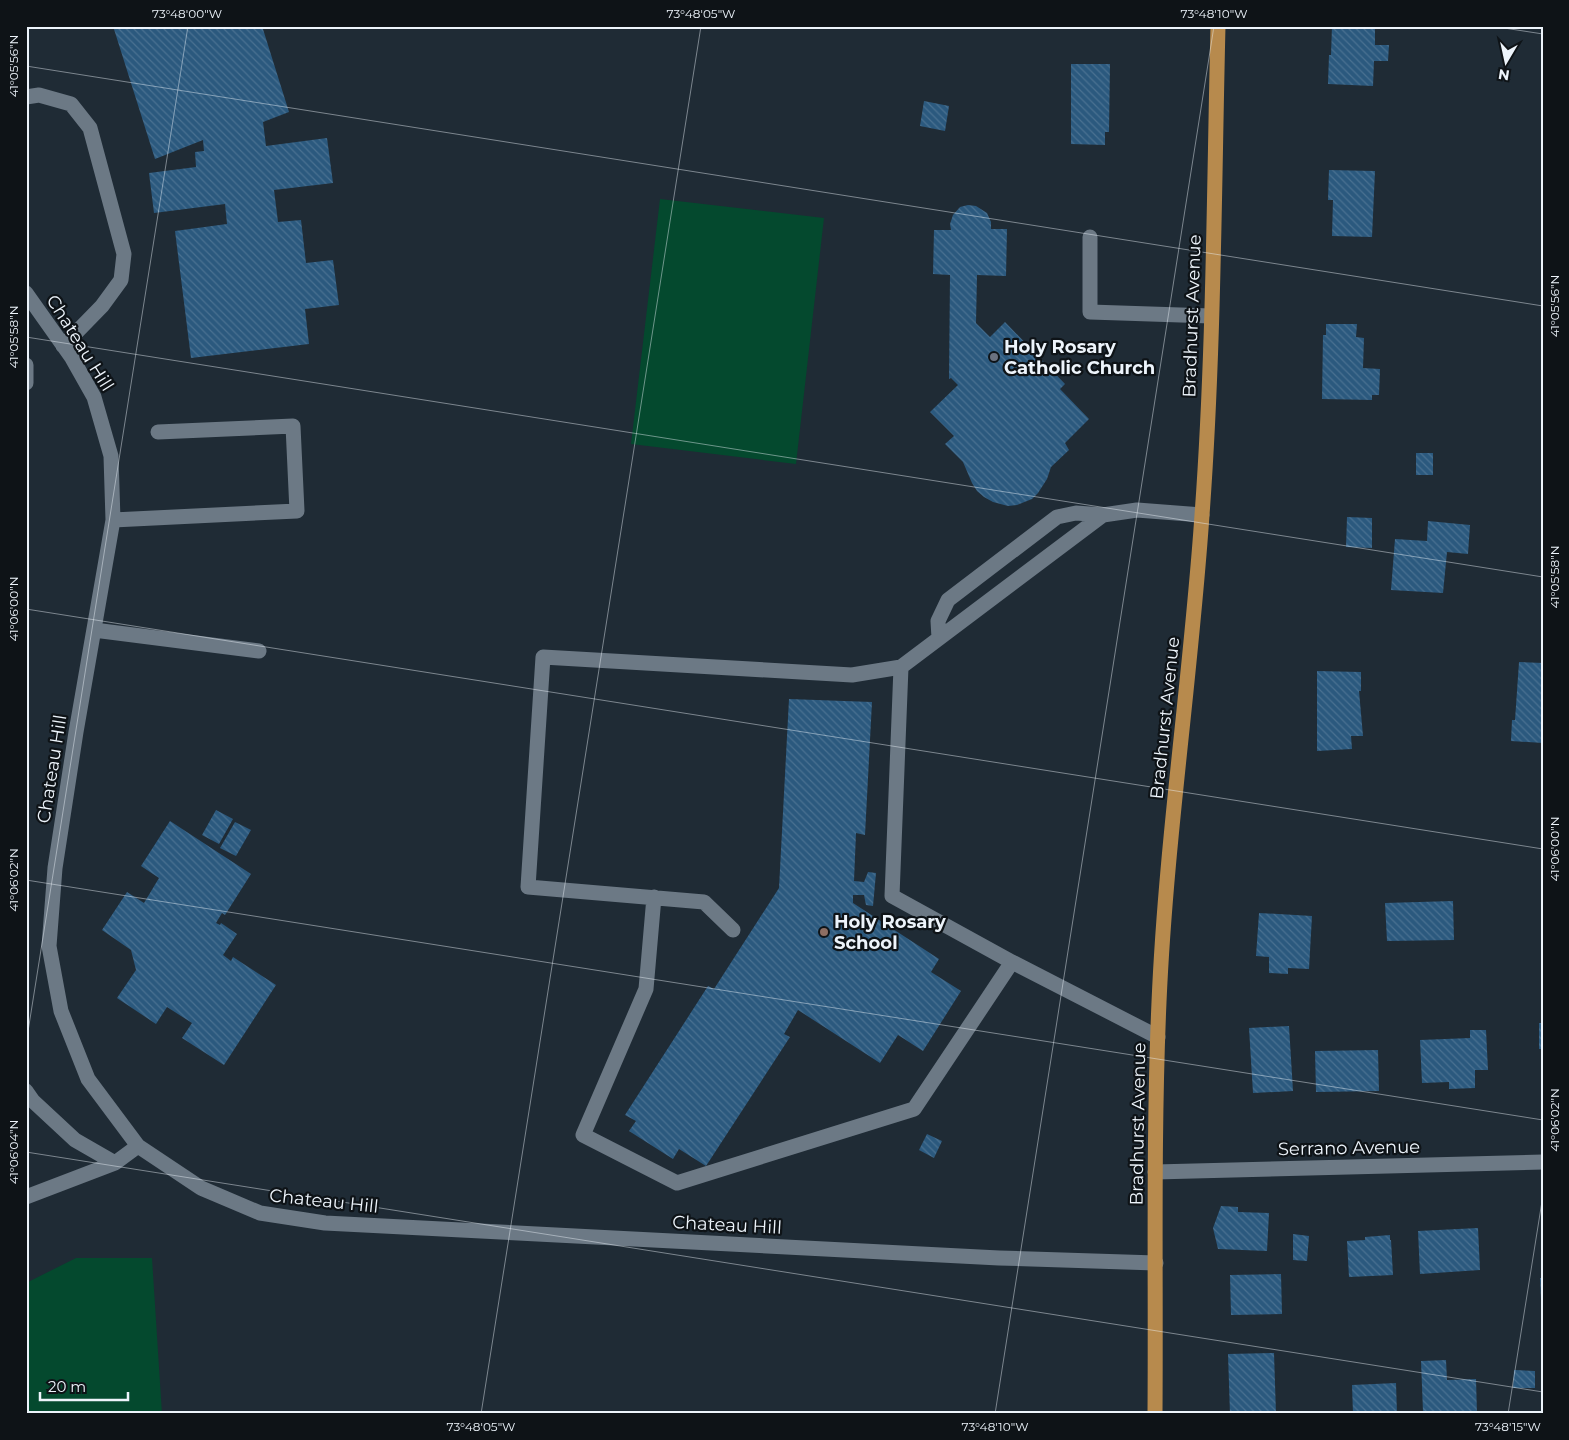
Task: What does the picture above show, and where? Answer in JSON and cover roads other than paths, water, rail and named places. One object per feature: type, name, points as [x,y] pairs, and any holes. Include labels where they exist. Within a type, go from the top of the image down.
[{"type":"main road","name":"Bradhurst Avenue","points":[[1155,1414],[1155,1172],[1158,1037],[1165,913],[1195,605],[1208,415],[1218,26]]},
{"type":"street","points":[[26,97],[39,95],[71,104],[90,128],[124,254],[121,280],[102,306],[63,346]]},
{"type":"street","points":[[1090,237],[1090,312],[1211,316]]},
{"type":"street","name":"Chateau Hill","points":[[26,293],[63,346],[94,397],[110,456],[113,520],[55,868],[49,946],[61,1011],[88,1079],[138,1146],[201,1188],[260,1213],[325,1223],[999,1258],[1156,1263]]},
{"type":"street","points":[[26,365],[26,383]]},
{"type":"street","points":[[113,520],[297,511],[293,426],[158,432]]},
{"type":"street","points":[[940,638],[938,621],[948,600],[1057,517],[1076,513],[1103,515],[1137,510],[1202,515]]},
{"type":"street","points":[[733,930],[704,902],[528,886],[543,657],[852,676],[901,667],[1103,515]]},
{"type":"street","points":[[94,630],[259,651]]},
{"type":"street","points":[[901,667],[892,896],[1012,962],[1158,1037]]},
{"type":"street","points":[[654,897],[646,989],[584,1135],[677,1183],[914,1109],[1012,962]]},
{"type":"street","points":[[26,1092],[34,1102],[75,1140],[115,1163]]},
{"type":"street","points":[[26,1197],[115,1163],[138,1146]]},
{"type":"street","name":"Serrano Avenue","points":[[1155,1172],[1543,1162]]},
{"type":"place","name":"Holy Rosary Catholic Church","points":[[994,357]]},
{"type":"place","name":"Holy Rosary School","points":[[824,932]]}]
